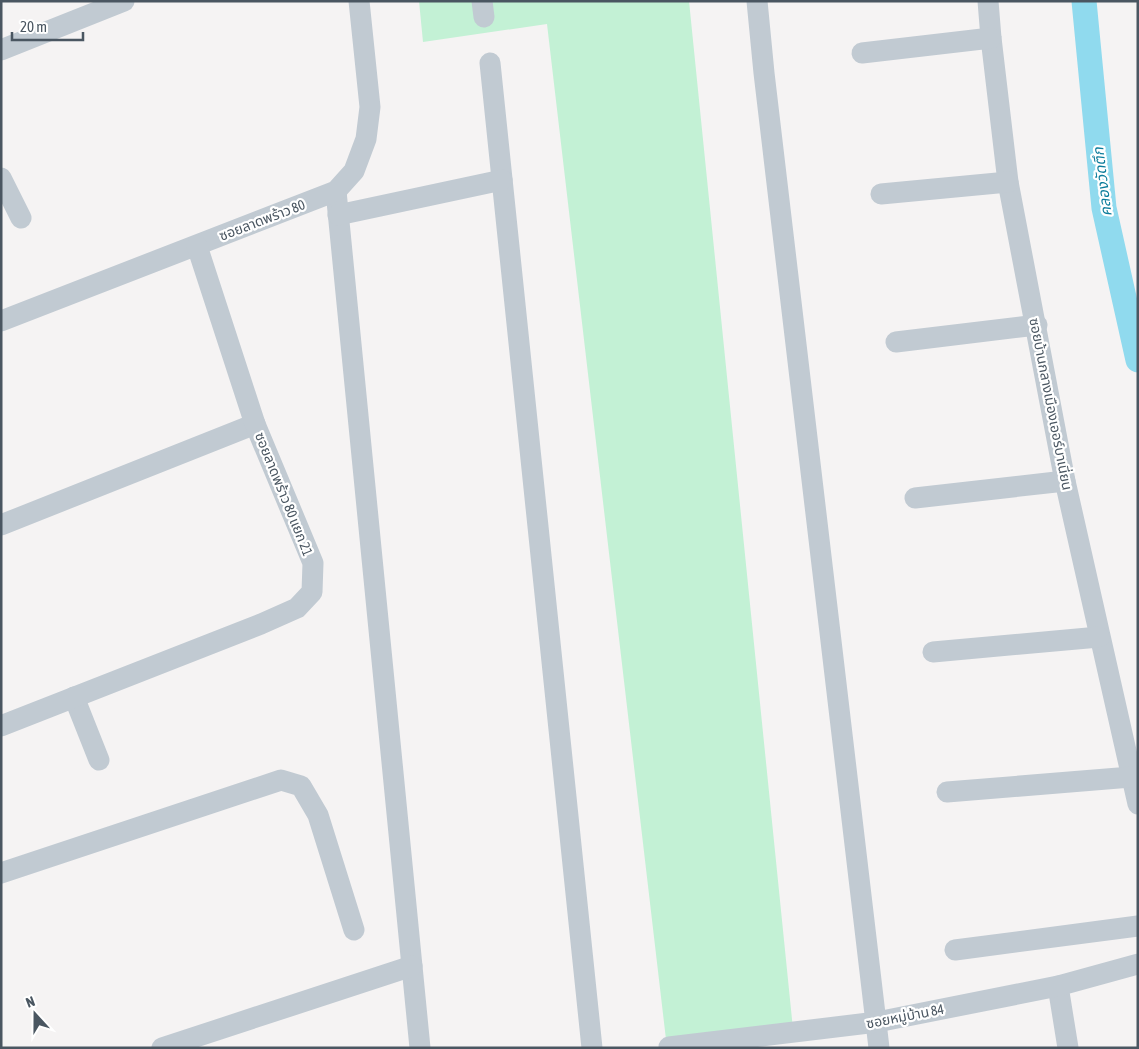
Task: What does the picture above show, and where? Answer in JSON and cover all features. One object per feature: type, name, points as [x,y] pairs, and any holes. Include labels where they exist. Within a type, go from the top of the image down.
[{"type":"street","points":[[1,50],[124,1]]},
{"type":"street","name":"ซอยลาดพร้าว 80","points":[[1,321],[336,191],[354,171],[366,139],[370,107],[359,1]]},
{"type":"street","points":[[757,1],[765,83],[879,1048]]},
{"type":"street","name":"ซอยบ้านกลางเมืองเออร์บาเนี่ยน","points":[[988,1],[1008,182],[1037,325],[1065,481],[1138,804]]},
{"type":"street","points":[[862,53],[991,38]]},
{"type":"street","points":[[490,63],[592,1048]]},
{"type":"street","points":[[1,178],[21,218]]},
{"type":"street","points":[[338,214],[502,180]]},
{"type":"street","points":[[881,194],[1008,182]]},
{"type":"street","points":[[336,191],[420,1048]]},
{"type":"street","name":"ซอยลาดพร้าว 80 แยก 21","points":[[1,726],[261,624],[296,608],[312,592],[313,563],[255,424],[197,246]]},
{"type":"street","points":[[896,342],[1037,325]]},
{"type":"street","points":[[1,525],[255,424]]},
{"type":"street","points":[[915,498],[1065,481]]},
{"type":"street","points":[[933,652],[1099,636]]},
{"type":"street","points":[[74,698],[98,760]]},
{"type":"street","points":[[947,792],[1131,777]]},
{"type":"street","points":[[1,873],[281,780],[301,786],[318,815],[354,930]]},
{"type":"street","points":[[955,950],[1138,926]]},
{"type":"street","name":"ซอยหมู่บ้าน 84","points":[[669,1047],[877,1022],[1058,986],[1138,964]]},
{"type":"street","points":[[162,1048],[412,966]]},
{"type":"street","points":[[1058,986],[1068,1048]]},
{"type":"green space","points":[[419,1],[689,1],[794,1039],[667,1048],[547,24],[423,42]]},
{"type":"waterway","name":"คลองวัดตึก","points":[[1084,1],[1104,208],[1138,360]]}]
